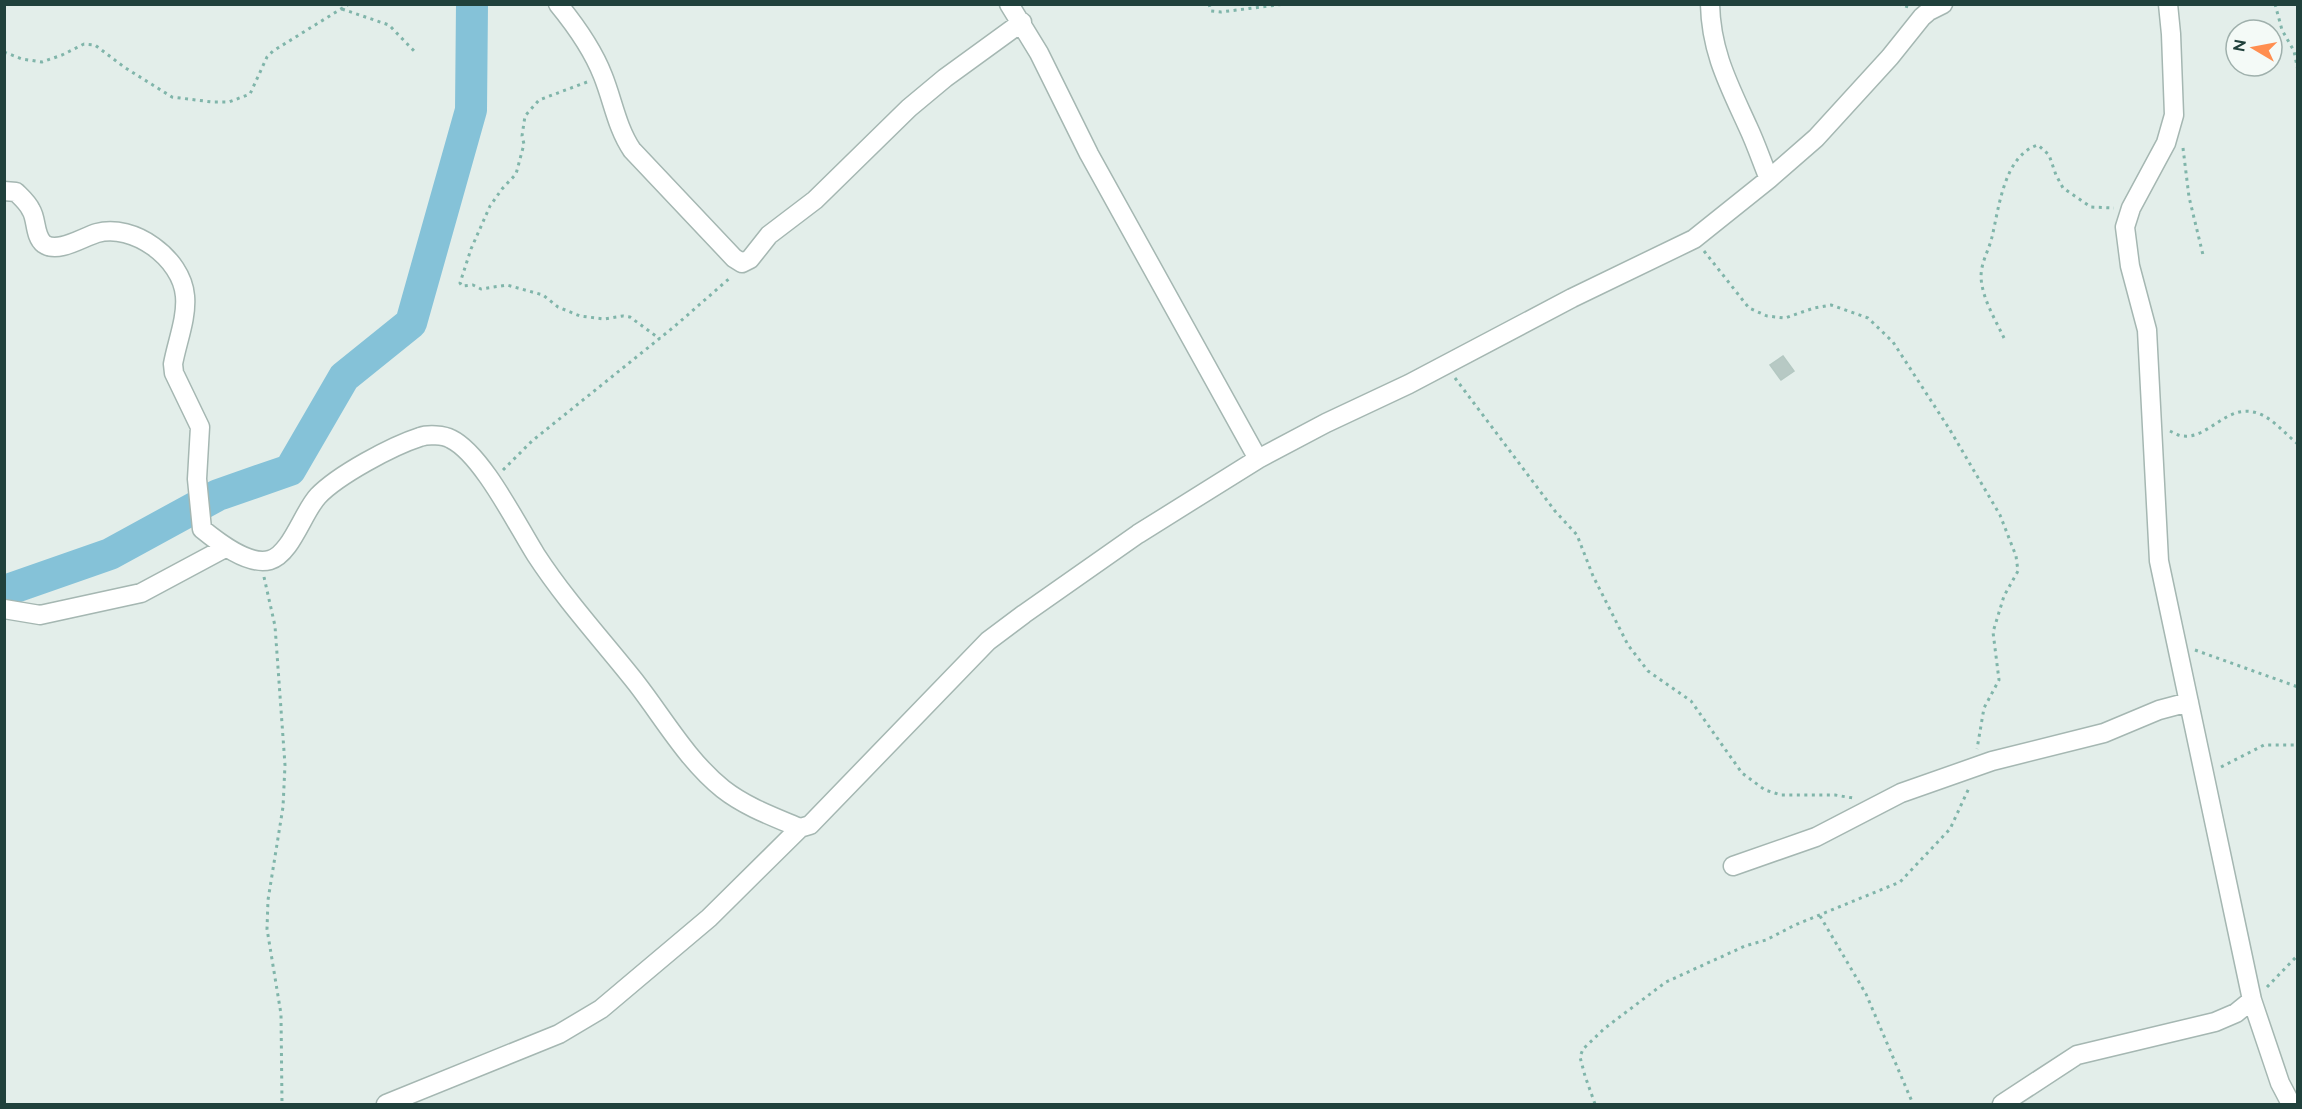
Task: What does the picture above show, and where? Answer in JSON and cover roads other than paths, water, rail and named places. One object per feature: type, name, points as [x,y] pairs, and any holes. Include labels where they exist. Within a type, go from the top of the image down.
[{"type":"street","points":[[558,4],[585,42],[603,76],[623,138],[734,258],[744,263],[750,259],[769,235],[815,200],[909,108],[945,78],[1022,22]]},
{"type":"street","points":[[1009,4],[1022,22],[1111,194],[1258,459]]},
{"type":"street","points":[[1710,4],[1715,48],[1725,78],[1769,179]]},
{"type":"street","points":[[2168,4],[2174,115],[2166,143],[2126,220],[2130,266],[2147,330],[2159,561],[2252,1000],[2280,1083],[2291,1104]]},
{"type":"street","points":[[386,1104],[549,1038],[601,1009],[709,918],[800,828],[810,825],[988,641],[1138,534],[1258,459],[1326,423],[1409,384],[1572,298],[1694,239],[1769,179],[1823,130],[1890,57],[1922,16],[1942,5]]},
{"type":"street","points":[[4,191],[16,192],[32,210],[42,243],[46,245],[63,245],[104,232],[120,232],[149,244],[162,254],[178,272],[185,297],[173,364],[174,373],[201,427],[197,479],[202,529],[225,548],[260,561],[277,557],[287,546],[310,506],[330,484],[375,457],[422,436],[450,438],[474,456],[566,598],[612,652],[691,757],[723,789],[749,806],[800,828]]},
{"type":"street","points":[[4,609],[40,615],[141,593],[192,568],[225,548]]},
{"type":"street","points":[[1733,866],[1816,837],[1901,793],[1974,767],[2104,733],[2159,710],[2189,702]]},
{"type":"street","points":[[2002,1104],[2077,1055],[2215,1022],[2236,1013],[2252,1000]]},
{"type":"waterway","points":[[4,595],[7,590],[110,554],[218,495],[290,470],[344,377],[411,323],[471,110],[472,4]]}]
